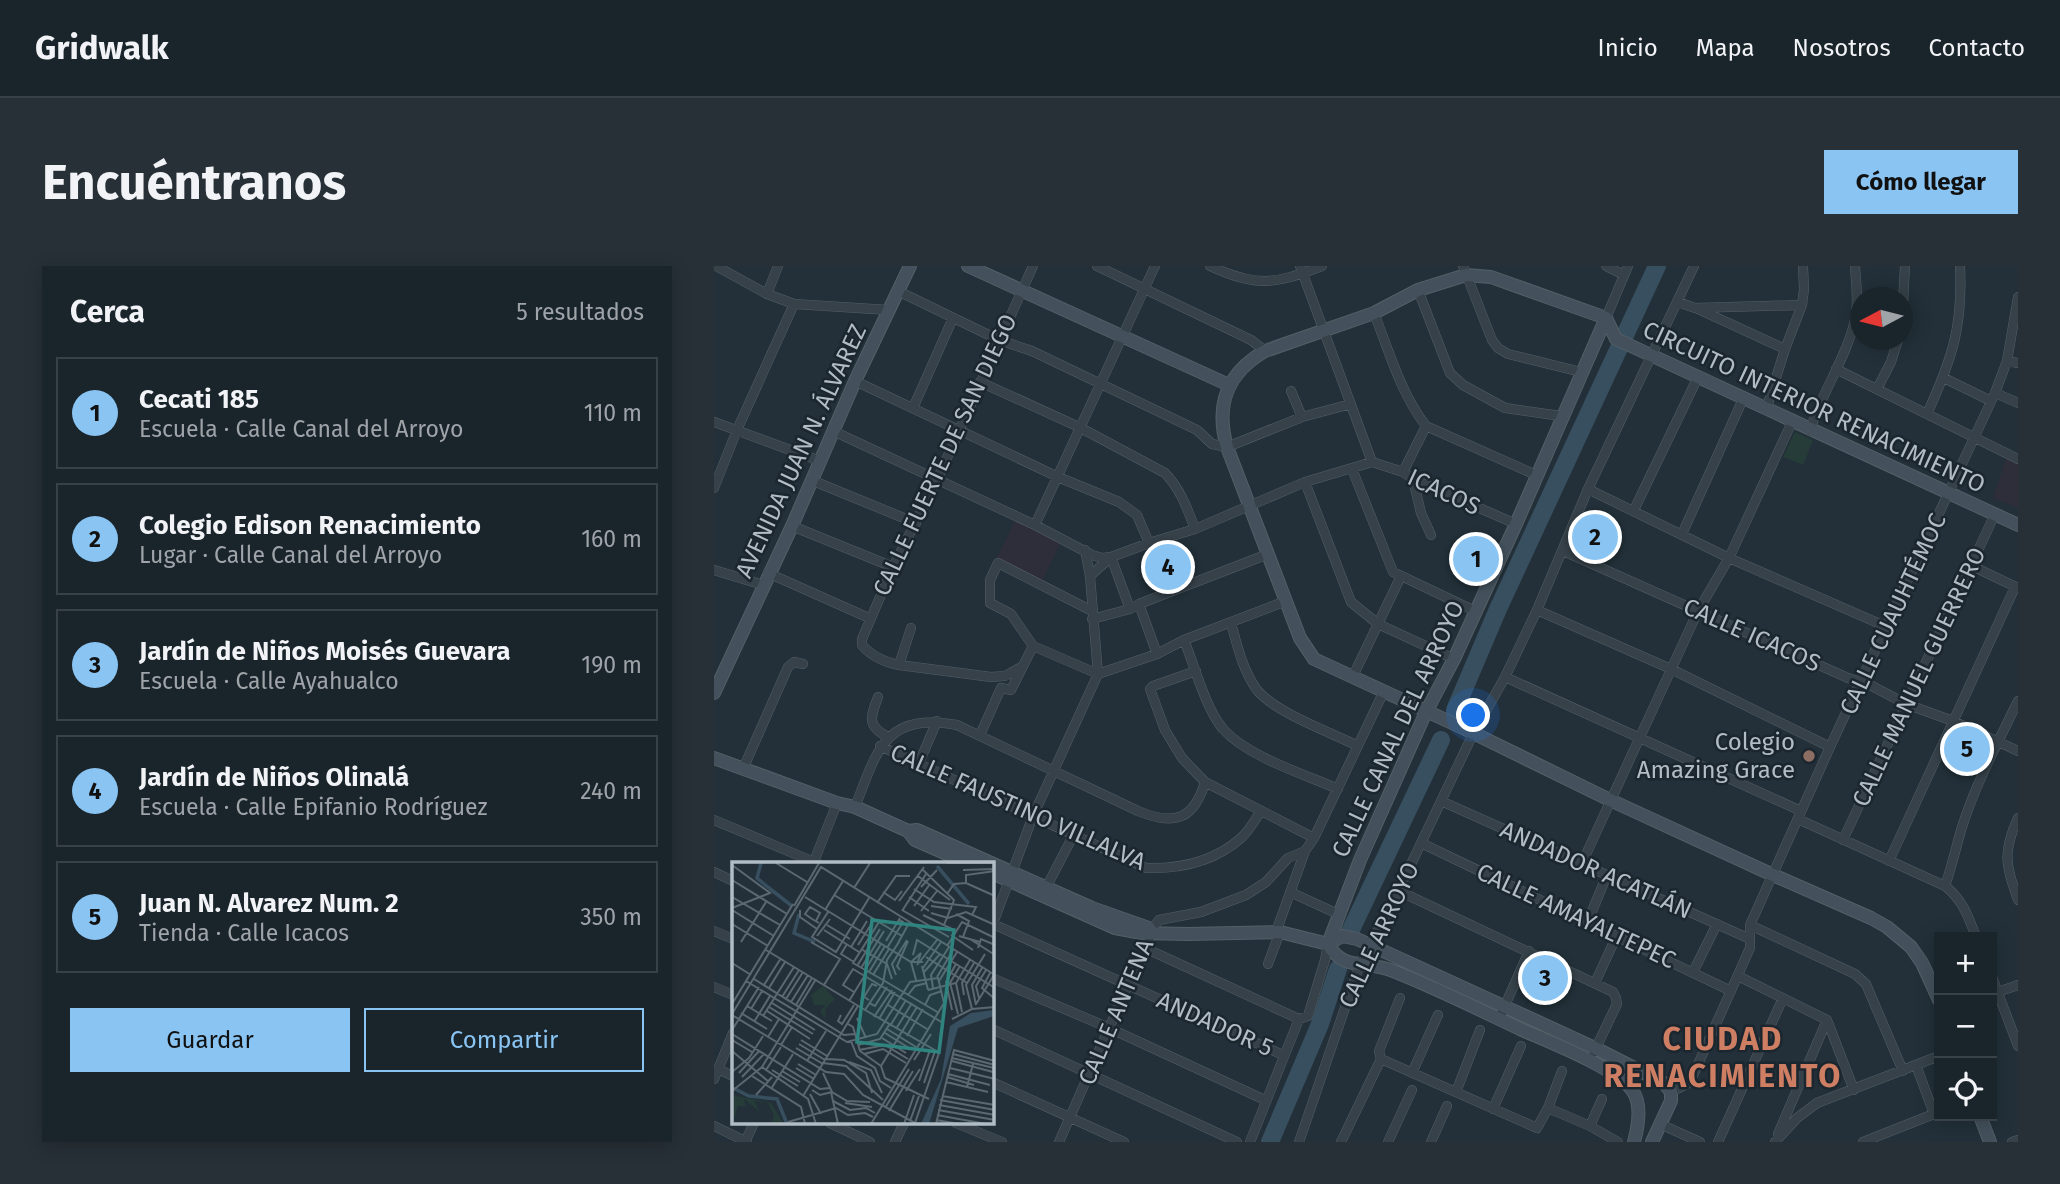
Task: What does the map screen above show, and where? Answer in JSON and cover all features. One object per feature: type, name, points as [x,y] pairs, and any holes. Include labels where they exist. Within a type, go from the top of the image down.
[{"type":"main road","name":"AVENIDA JUAN N. ÁLVAREZ","points":[[714,693],[910,266]]},
{"type":"main road","points":[[968,266],[1229,385]]},
{"type":"main road","points":[[1606,318],[1491,276],[1464,270],[1374,313],[1265,351],[1238,371],[1229,385],[1223,414],[1223,431],[1300,638],[1314,659],[1328,667],[1353,676],[1610,800],[1887,927],[1911,947],[1922,963],[1937,995]]},
{"type":"main road","name":"CIRCUITO INTERIOR RENACIMIENTO","points":[[1606,318],[1615,339],[2018,525]]},
{"type":"main road","name":"CALLE CANAL DEL ARROYO","points":[[1328,944],[1338,914],[1426,712],[1454,659],[1516,524],[1606,318]]},
{"type":"main road","points":[[714,758],[837,803],[855,807],[908,831],[915,840],[965,862]]},
{"type":"main road","points":[[908,831],[917,830],[982,862]]},
{"type":"main road","points":[[994,868],[1115,928],[1278,932],[1328,944],[1342,936],[1357,939],[1502,1013],[1625,1082],[1634,1092],[1638,1121],[1634,1142]]},
{"type":"main road","points":[[994,873],[1047,886],[1105,913],[1155,931]]},
{"type":"main road","points":[[1328,944],[1335,956],[1391,970],[1595,1048],[1664,1083],[1671,1092],[1671,1101],[1652,1142]]},
{"type":"main road","points":[[1611,1074],[1618,1059]]},
{"type":"main road","points":[[1634,1092],[1647,1073]]},
{"type":"main road","points":[[1982,1121],[1990,1142]]},
{"type":"street","points":[[716,266],[768,294],[794,304],[889,310]]},
{"type":"street","points":[[768,294],[778,266]]},
{"type":"street","name":"CALLE FUERTE DE SAN DIEGO","points":[[899,666],[872,655],[862,645],[862,639],[869,618],[937,480],[1032,266]]},
{"type":"street","points":[[1097,266],[1251,340],[1265,351]]},
{"type":"street","points":[[1035,525],[1155,266]]},
{"type":"street","points":[[1210,266],[1234,277],[1263,282],[1322,266]]},
{"type":"street","points":[[1473,734],[1505,677],[1537,610],[1588,489],[1695,266]]},
{"type":"street","points":[[1766,410],[1802,305],[1803,266]]},
{"type":"street","points":[[1810,431],[1820,399],[1836,369],[1855,320],[1855,266]]},
{"type":"street","points":[[1904,287],[1905,266]]},
{"type":"street","points":[[1927,414],[1952,353],[1962,302],[1960,266]]},
{"type":"street","points":[[1610,267],[1626,270]]},
{"type":"street","points":[[833,430],[1102,558],[1195,529],[1305,482],[1371,462],[1302,270]]},
{"type":"street","points":[[1464,270],[1492,340],[1498,348],[1508,354],[1581,372]]},
{"type":"street","name":"CALLE CANAL DEL ARROYO","points":[[1606,318],[1626,270]]},
{"type":"street","points":[[1418,290],[1450,373],[1462,385],[1505,408],[1561,416]]},
{"type":"street","points":[[898,291],[1198,430],[1212,444],[1227,446],[1301,417],[1351,404]]},
{"type":"street","name":"CALLE CUAUHTÉMOC","points":[[1750,925],[1993,397],[2007,361],[2018,297]]},
{"type":"street","points":[[1678,302],[1785,349]]},
{"type":"street","points":[[714,488],[794,304]]},
{"type":"street","points":[[1695,308],[1802,305]]},
{"type":"street","points":[[1374,313],[1402,385],[1416,414],[1426,426],[1536,475]]},
{"type":"street","points":[[914,408],[953,318]]},
{"type":"street","points":[[1877,388],[1895,350]]},
{"type":"street","points":[[2007,361],[2018,363]]},
{"type":"street","points":[[1836,369],[2018,459]]},
{"type":"street","points":[[1634,510],[1698,377]]},
{"type":"street","points":[[1944,378],[1993,397],[2018,403]]},
{"type":"street","points":[[855,381],[1131,509],[1137,514],[1149,543]]},
{"type":"street","points":[[980,382],[1079,427],[1165,473],[1176,484],[1195,529]]},
{"type":"street","points":[[1291,391],[1301,417]]},
{"type":"street","points":[[1682,534],[1743,399]]},
{"type":"street","points":[[714,422],[820,461]]},
{"type":"street","points":[[1582,863],[1698,611],[1729,558],[1792,422]]},
{"type":"street","points":[[1403,472],[1426,426]]},
{"type":"street","name":"ICACOS","points":[[1371,462],[1403,472],[1413,479],[1516,524]]},
{"type":"street","points":[[1352,469],[1393,572],[1475,611]]},
{"type":"street","points":[[1413,479],[1421,513],[1431,535]]},
{"type":"street","points":[[811,480],[916,523]]},
{"type":"street","points":[[1305,482],[1351,603],[1378,624],[1454,659]]},
{"type":"street","points":[[1588,489],[1729,558],[1887,626]]},
{"type":"street","name":"CALLE MANUEL GUERRERO","points":[[1843,839],[1995,514]]},
{"type":"street","points":[[792,526],[893,567]]},
{"type":"street","points":[[994,922],[1033,816],[1098,674],[1090,576],[1085,550]]},
{"type":"street","name":"CALLE ICACOS","points":[[1563,551],[2018,751]]},
{"type":"street","points":[[1268,554],[1134,606],[1092,615],[998,563],[990,580],[990,603],[1011,614],[1033,646],[1098,674],[1157,654],[1184,640],[1286,601]]},
{"type":"street","points":[[1090,576],[1111,557]]},
{"type":"street","points":[[1111,557],[1157,654]]},
{"type":"street","points":[[1889,861],[2017,588],[1970,565]]},
{"type":"street","points":[[714,569],[765,579],[869,618]]},
{"type":"street","points":[[1353,676],[1401,576]]},
{"type":"street","points":[[1537,610],[1671,668],[1830,747]]},
{"type":"street","points":[[1231,623],[1241,657],[1255,687],[1267,701],[1358,746]]},
{"type":"street","points":[[911,628],[899,666],[991,677],[1005,677],[1023,667]]},
{"type":"street","points":[[1184,640],[1212,712],[1224,730],[1264,758],[1338,789]]},
{"type":"street","points":[[980,735],[1001,688],[1011,690],[1033,646]]},
{"type":"street","points":[[743,769],[788,667],[794,662],[803,664]]},
{"type":"street","points":[[1196,671],[1150,689],[1165,730],[1182,758],[1205,782],[1314,838]]},
{"type":"street","points":[[1505,677],[1639,736],[1843,839],[1945,886],[1958,896],[1974,932]]},
{"type":"street","points":[[1268,964],[1305,850],[1314,838],[1384,691]]},
{"type":"street","points":[[878,697],[872,724],[876,731],[888,737]]},
{"type":"street","points":[[1945,886],[1958,850],[1962,829],[1982,777],[2018,701]]},
{"type":"street","points":[[919,763],[937,721]]},
{"type":"street","points":[[855,807],[880,746],[900,729],[922,722],[957,724],[1138,811],[1164,820],[1179,818],[1191,811],[1200,801],[1205,782]]},
{"type":"street","name":"CALLE ARROYO","points":[[1299,1142],[1368,945],[1399,891],[1473,734]]},
{"type":"street","name":"CALLE FAUSTINO VILLALVA","points":[[880,746],[1146,868],[1176,867],[1199,862],[1221,852],[1242,837],[1261,811]]},
{"type":"street","name":"ANDADOR ACATLÁN","points":[[1441,801],[1750,939]]},
{"type":"street","points":[[815,862],[837,803]]},
{"type":"street","points":[[2018,818],[2007,841],[2006,859],[2018,900]]},
{"type":"street","points":[[714,820],[813,862]]},
{"type":"street","points":[[1047,886],[1074,834]]},
{"type":"street","name":"CALLE AMAYALTEPEC","points":[[1421,843],[1731,990]]},
{"type":"street","name":"CALLE ANTENA","points":[[1059,1142],[1159,920],[1201,912],[1246,895],[1266,882],[1288,859],[1305,850]]},
{"type":"street","points":[[714,872],[732,881]]},
{"type":"street","points":[[1588,921],[1607,874]]},
{"type":"street","points":[[1399,891],[1612,992],[1617,1003],[1590,1061]]},
{"type":"street","points":[[1290,892],[1338,914]]},
{"type":"street","points":[[1693,972],[1717,924]]},
{"type":"street","name":"ANDADOR 5","points":[[994,925],[1283,1055]]},
{"type":"street","points":[[1671,1092],[1691,1080],[1749,948],[1750,925],[1855,974],[1866,984],[1903,1071]]},
{"type":"street","points":[[714,930],[732,939]]},
{"type":"street","points":[[1595,983],[1617,935]]},
{"type":"street","name":"CALLE CANAL DEL ARROYO","points":[[1250,1142],[1299,1019],[1308,1016],[1328,944]]},
{"type":"street","points":[[1147,949],[1299,1019]]},
{"type":"street","points":[[1502,1013],[1529,951]]},
{"type":"street","points":[[1738,976],[1827,1020],[1854,1090]]},
{"type":"street","points":[[994,979],[1265,1100]]},
{"type":"street","points":[[1997,992],[2018,985]]},
{"type":"street","points":[[714,987],[732,995]]},
{"type":"street","points":[[1996,995],[2018,1046]]},
{"type":"street","points":[[1341,1142],[1379,1057],[1400,998]]},
{"type":"street","points":[[1718,1142],[1783,998]]},
{"type":"street","points":[[1412,1073],[1438,1015]]},
{"type":"street","points":[[1775,1142],[1827,1020]]},
{"type":"street","points":[[994,1030],[1237,1142]]},
{"type":"street","points":[[1456,1092],[1480,1030]]},
{"type":"street","points":[[714,1079],[732,1035]]},
{"type":"street","points":[[1493,1109],[1521,1045]]},
{"type":"street","points":[[1379,1057],[1537,1128],[1562,1071]]},
{"type":"street","points":[[1775,1142],[1797,1118],[1818,1103],[1934,1058]]},
{"type":"street","points":[[1916,1065],[1934,1106]]},
{"type":"street","points":[[718,1069],[732,1076]]},
{"type":"street","points":[[994,1083],[1124,1142]]},
{"type":"street","points":[[1388,1142],[1412,1090]]},
{"type":"street","points":[[1590,1126],[1602,1099]]},
{"type":"street","points":[[1432,1142],[1447,1106]]},
{"type":"street","points":[[1548,1108],[1590,1126],[1618,1142]]},
{"type":"street","points":[[1863,1142],[1934,1114]]},
{"type":"street","points":[[714,1126],[746,1142],[754,1124]]},
{"type":"street","points":[[832,1124],[870,1142]]},
{"type":"street","points":[[895,1142],[904,1124]]},
{"type":"street","points":[[958,1124],[1002,1142]]},
{"type":"street","points":[[1660,1124],[1700,1142]]},
{"type":"street","points":[[2012,1142],[2018,1140]]},
{"type":"shaded area","points":[[2007,456],[2018,461],[2018,508],[1993,498]]},
{"type":"shaded area","points":[[1015,520],[1061,542],[1042,581],[996,559]]},
{"type":"green space","points":[[1795,432],[1813,440],[1803,465],[1783,457]]},
{"type":"waterway","points":[[1455,710],[1498,609],[1657,266]]},
{"type":"waterway","points":[[1349,934],[1441,740]]},
{"type":"waterway","points":[[1270,1142],[1320,1024],[1338,969]]},
{"type":"place","name":"Colegio Edison Renacimiento","points":[[1595,537]]},
{"type":"place","name":"Cecati 185","points":[[1476,559]]},
{"type":"place","name":"Jardín de Niños Olinalá","points":[[1168,567]]},
{"type":"place","name":"Juan N. Alvarez Num. 2","points":[[1967,749]]},
{"type":"place","name":"Colegio Amazing Grace","points":[[1809,756]]},
{"type":"place","name":"Jardín de Niños Moisés Guevara","points":[[1545,978]]},
{"type":"district","name":"CIUDAD RENACIMIENTO","points":[[1723,1058]]}]
